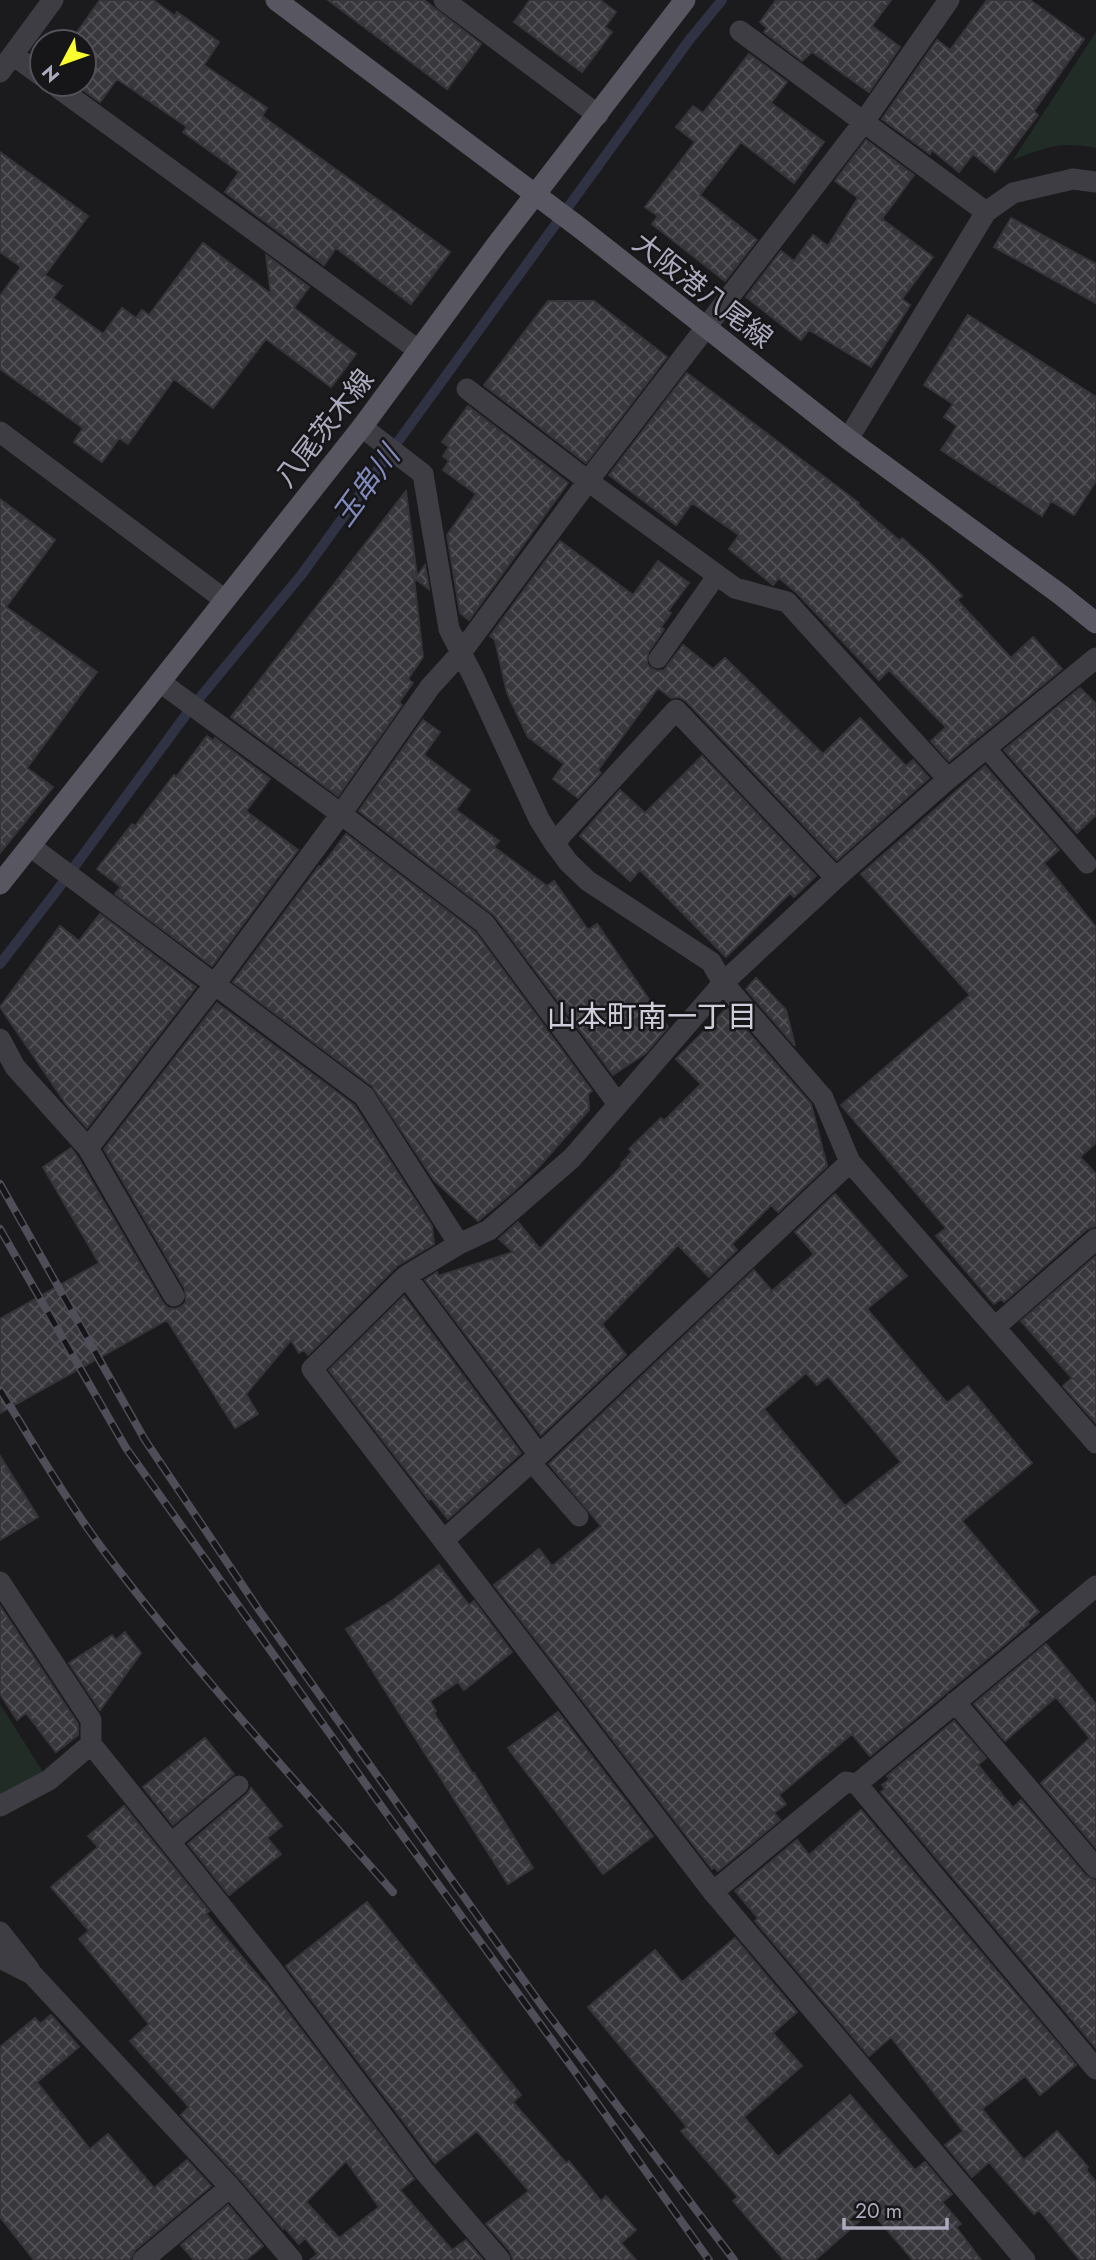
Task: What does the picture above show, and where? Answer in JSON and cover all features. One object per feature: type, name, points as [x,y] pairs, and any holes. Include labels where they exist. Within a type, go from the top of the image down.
[{"type":"main road","name":"大阪港八尾線","points":[[276,0],[580,228],[848,439],[1096,623]]},
{"type":"main road","name":"八尾茨木線","points":[[0,884],[225,600],[368,431],[418,349],[543,202],[598,115],[685,0]]},
{"type":"street","points":[[28,71],[6,63],[53,0]]},
{"type":"street","points":[[444,0],[598,115]]},
{"type":"street","points":[[88,1148],[215,984],[341,814],[430,687],[460,654],[588,481],[863,122],[948,0]]},
{"type":"street","points":[[740,31],[986,212]]},
{"type":"street","points":[[72,98],[418,349]]},
{"type":"street","points":[[848,439],[986,212],[1013,193],[1073,179],[1096,182]]},
{"type":"street","points":[[467,389],[735,588],[787,602],[948,779]]},
{"type":"street","points":[[368,431],[423,474],[449,629],[539,819],[554,844],[588,881],[711,962],[723,983],[823,1098],[850,1162],[1096,1443]]},
{"type":"street","points":[[0,432],[225,600]]},
{"type":"street","points":[[1025,2260],[713,1892],[312,1369],[406,1276],[459,1244],[489,1230],[572,1158],[723,983],[948,779],[1096,658]]},
{"type":"street","points":[[160,682],[341,814],[484,923],[618,1104]]},
{"type":"street","points":[[554,844],[676,710],[836,878]]},
{"type":"street","points":[[30,846],[364,1096],[459,1244]]},
{"type":"street","points":[[0,1039],[15,1067],[88,1148],[174,1296]]},
{"type":"street","points":[[444,1540],[850,1162]]},
{"type":"street","points":[[995,1327],[1096,1239]]},
{"type":"street","points":[[406,1276],[535,1458]]},
{"type":"street","points":[[0,1582],[91,1720],[91,1744],[271,1968],[424,2171],[500,2260]]},
{"type":"street","points":[[857,1784],[1096,1586]]},
{"type":"street","points":[[955,1703],[1096,1868]]},
{"type":"street","points":[[0,1806],[49,1780],[91,1744]]},
{"type":"street","points":[[713,1892],[846,1782],[857,1784],[1096,2069]]},
{"type":"street","points":[[0,1932],[32,1974],[230,2187],[292,2260]]},
{"type":"street","points":[[0,1958],[32,1974]]},
{"type":"street","points":[[143,2260],[230,2187]]},
{"type":"lane","points":[[659,659],[717,575]]},
{"type":"lane","points":[[986,748],[1087,864]]},
{"type":"lane","points":[[535,1458],[579,1517]]},
{"type":"lane","points":[[170,1843],[239,1785]]},
{"type":"shaded area","points":[[1096,32],[1096,148],[1053,146],[1013,160]]},
{"type":"shaded area","points":[[0,1704],[43,1772],[0,1797]]},
{"type":"building","points":[[100,0],[153,0],[175,16],[177,12],[219,42],[204,65],[267,108],[262,116],[450,252],[411,304],[336,248],[324,265],[225,192],[239,172],[183,132],[187,127],[117,79],[100,102],[94,98],[98,98],[98,28],[80,28]]},
{"type":"building","points":[[328,0],[424,0],[481,44],[447,89]]},
{"type":"building","points":[[530,0],[600,0],[616,12],[605,27],[612,32],[582,72],[514,22]]},
{"type":"building","points":[[776,0],[891,0],[872,26],[900,47],[869,92],[812,52],[802,61],[764,32],[767,28],[760,22]]},
{"type":"building","points":[[987,0],[1030,0],[1084,39],[1034,111],[1038,115],[995,172],[973,154],[959,172],[932,150],[930,154],[882,119],[937,40],[950,50]]},
{"type":"building","points":[[749,54],[787,82],[771,103],[824,142],[794,183],[741,142],[700,195],[757,240],[725,281],[652,224],[658,216],[645,207],[695,142],[676,127],[693,106],[703,113]]},
{"type":"building","points":[[866,140],[914,175],[882,219],[933,257],[902,299],[910,305],[871,367],[809,330],[801,340],[746,297],[781,251],[794,261],[813,235],[828,246],[858,198],[835,181]]},
{"type":"building","points":[[0,152],[88,216],[45,275],[62,286],[53,298],[103,334],[122,308],[136,318],[142,310],[149,315],[203,243],[271,294],[266,255],[309,287],[294,308],[356,354],[331,387],[266,339],[213,408],[174,379],[128,444],[119,438],[102,462],[74,442],[83,428],[0,369],[0,296],[21,267],[0,252]]},
{"type":"building","points":[[1011,218],[1096,264],[1096,303],[994,247]]},
{"type":"building","points":[[548,301],[594,301],[667,357],[586,463],[484,385]]},
{"type":"building","points":[[968,315],[1096,397],[1096,481],[1074,515],[1051,501],[1042,516],[941,450],[957,426],[944,417],[953,404],[924,385]]},
{"type":"building","points":[[687,373],[859,503],[858,505],[900,541],[902,538],[962,596],[957,600],[1011,658],[1033,637],[1062,669],[949,761],[931,741],[946,727],[889,670],[879,680],[797,593],[779,578],[773,585],[729,549],[739,535],[692,503],[676,525],[609,475]]},
{"type":"building","points":[[468,406],[568,483],[469,620],[460,613],[447,535],[476,494],[443,470],[449,461],[443,456],[449,447],[442,442]]},
{"type":"building","points":[[406,491],[417,576],[425,565],[429,589],[414,578],[423,657],[408,679],[413,683],[399,702],[402,705],[338,796],[231,717]]},
{"type":"building","points":[[0,499],[55,540],[6,607],[97,672],[27,768],[53,787],[0,853]]},
{"type":"building","points":[[560,541],[633,595],[658,561],[689,583],[668,611],[671,613],[661,627],[664,629],[648,653],[647,664],[652,669],[664,670],[683,645],[713,669],[725,658],[823,754],[860,718],[906,766],[913,760],[929,778],[837,860],[686,701],[679,697],[671,698],[658,688],[598,770],[601,773],[578,798],[553,779],[564,764],[528,737],[507,693],[495,640],[490,636]]},
{"type":"building","points":[[1080,688],[1096,704],[1096,815],[1077,833],[1004,750]]},
{"type":"building","points":[[423,720],[440,732],[424,755],[470,790],[456,810],[499,841],[494,847],[547,886],[554,881],[588,930],[597,924],[668,1027],[646,1053],[613,1075],[494,915],[359,811]]},
{"type":"building","points":[[207,736],[213,741],[215,738],[270,779],[246,811],[298,850],[212,966],[115,894],[121,887],[97,869],[132,824],[135,826],[174,775],[176,777]]},
{"type":"building","points":[[702,756],[816,876],[794,897],[790,893],[726,957],[640,870],[630,881],[580,836],[620,790],[645,813]]},
{"type":"building","points":[[985,766],[1059,850],[1044,863],[1096,927],[1096,1143],[1080,1157],[1096,1174],[1096,1226],[1087,1229],[1004,1302],[1001,1299],[994,1304],[936,1236],[946,1228],[841,1105],[970,995],[861,874]]},
{"type":"building","points":[[346,834],[475,932],[592,1091],[588,1094],[589,1110],[537,1169],[478,1221],[434,1180],[372,1086],[233,982]]},
{"type":"building","points":[[100,914],[196,987],[87,1128],[66,1104],[0,1007],[60,926],[79,941]]},
{"type":"building","points":[[756,978],[786,1010],[795,1046],[746,989]]},
{"type":"building","points":[[217,1003],[354,1105],[432,1226],[434,1244],[397,1266],[308,1355],[304,1350],[299,1353],[291,1340],[246,1394],[258,1414],[235,1428],[167,1320],[0,1413],[0,1319],[99,1263],[43,1167],[71,1148],[163,1303],[168,1308],[175,1309],[186,1302],[185,1289],[104,1149]]},
{"type":"building","points":[[727,1008],[811,1104],[827,1166],[778,1212],[771,1205],[732,1244],[737,1250],[709,1277],[678,1245],[602,1324],[626,1355],[541,1435],[425,1280],[437,1272],[438,1276],[513,1252],[499,1239],[518,1222],[540,1249],[622,1166],[632,1152],[629,1149],[661,1118],[664,1121],[701,1084],[676,1059]]},
{"type":"building","points":[[835,1194],[907,1276],[867,1309],[947,1403],[968,1386],[1032,1463],[962,1521],[1039,1612],[1027,1622],[1029,1624],[870,1756],[852,1734],[779,1795],[786,1804],[774,1813],[780,1820],[718,1871],[714,1867],[712,1869],[494,1585],[539,1549],[552,1566],[601,1526],[549,1464],[754,1270],[772,1291],[814,1254],[795,1232]],"holes":[[[806,1373],[817,1385],[828,1376],[901,1462],[845,1506],[764,1409]]]},
{"type":"building","points":[[1096,1256],[1096,1423],[1063,1386],[1072,1378],[1021,1321]]},
{"type":"building","points":[[404,1296],[521,1453],[448,1519],[431,1498],[429,1500],[329,1370]]},
{"type":"building","points":[[0,1456],[38,1517],[0,1540]]},
{"type":"building","points":[[439,1565],[469,1605],[474,1601],[512,1652],[464,1690],[458,1682],[430,1701],[436,1711],[434,1713],[533,1868],[508,1884],[346,1629],[393,1600]]},
{"type":"building","points":[[0,1606],[78,1724],[78,1735],[56,1752],[26,1713],[17,1720],[0,1694]]},
{"type":"building","points":[[125,1632],[141,1653],[100,1710],[69,1663],[112,1635],[116,1640]]},
{"type":"building","points":[[1046,1644],[1096,1704],[1096,1848],[1041,1783],[1090,1738],[1056,1697],[1005,1741],[974,1704]]},
{"type":"building","points":[[558,1712],[653,1836],[603,1874],[508,1748]]},
{"type":"building","points":[[954,1721],[986,1758],[978,1765],[1013,1808],[1021,1800],[1086,1876],[1096,1881],[1096,2048],[881,1792],[885,1789],[882,1785],[890,1779],[887,1776]]},
{"type":"building","points":[[205,1738],[234,1774],[173,1825],[143,1787]]},
{"type":"building","points":[[251,1788],[282,1826],[267,1838],[281,1854],[229,1895],[188,1844]]},
{"type":"building","points":[[124,1806],[209,1911],[206,1914],[265,1982],[414,2179],[400,2190],[452,2250],[466,2240],[483,2260],[310,2260],[318,2254],[305,2238],[299,2244],[284,2227],[283,2229],[181,2115],[189,2107],[130,2041],[149,2024],[79,1939],[89,1931],[51,1887],[98,1847],[88,1836]],"holes":[[[346,2161],[379,2207],[339,2238],[306,2202]]]},
{"type":"building","points":[[861,1810],[1076,2065],[1040,2095],[1025,2076],[982,2109],[1024,2160],[1057,2131],[1088,2167],[1086,2170],[1096,2182],[1096,2260],[1080,2260],[1039,2210],[1034,2214],[989,2162],[972,2177],[945,2145],[963,2131],[891,2037],[869,2056],[755,1921],[758,1918],[735,1891],[797,1840],[809,1855]]},
{"type":"building","points":[[367,1902],[521,2095],[513,2102],[566,2163],[569,2161],[601,2201],[606,2196],[636,2230],[621,2243],[636,2260],[513,2260],[510,2251],[486,2224],[529,2191],[477,2131],[435,2163],[286,1966]]},
{"type":"building","points":[[735,1938],[797,2012],[773,2033],[802,2066],[744,2117],[778,2157],[850,2095],[915,2170],[925,2162],[952,2194],[942,2202],[961,2224],[956,2227],[981,2260],[913,2260],[871,2211],[815,2260],[784,2260],[733,2201],[738,2197],[681,2131],[687,2127],[588,2007],[655,1950],[682,1982]]},
{"type":"building","points":[[51,2015],[79,2047],[37,2082],[90,2149],[108,2134],[154,2188],[187,2160],[211,2186],[135,2250],[130,2260],[34,2260],[0,2217],[0,2047],[35,2018],[40,2024]]},
{"type":"building","points":[[228,2205],[263,2246],[246,2260],[194,2260],[181,2245]]},
{"type":"waterway","name":"玉串川","points":[[0,964],[188,712],[302,574],[690,39],[722,0]]},
{"type":"railway","points":[[0,1184],[145,1440],[259,1610],[542,2006],[734,2260]]},
{"type":"railway","points":[[0,1229],[126,1448],[709,2260]]},
{"type":"railway","points":[[0,1390],[76,1512],[138,1595],[173,1639],[393,1892]]},
{"type":"district","name":"山本町南一丁目","points":[[652,1017]]}]
